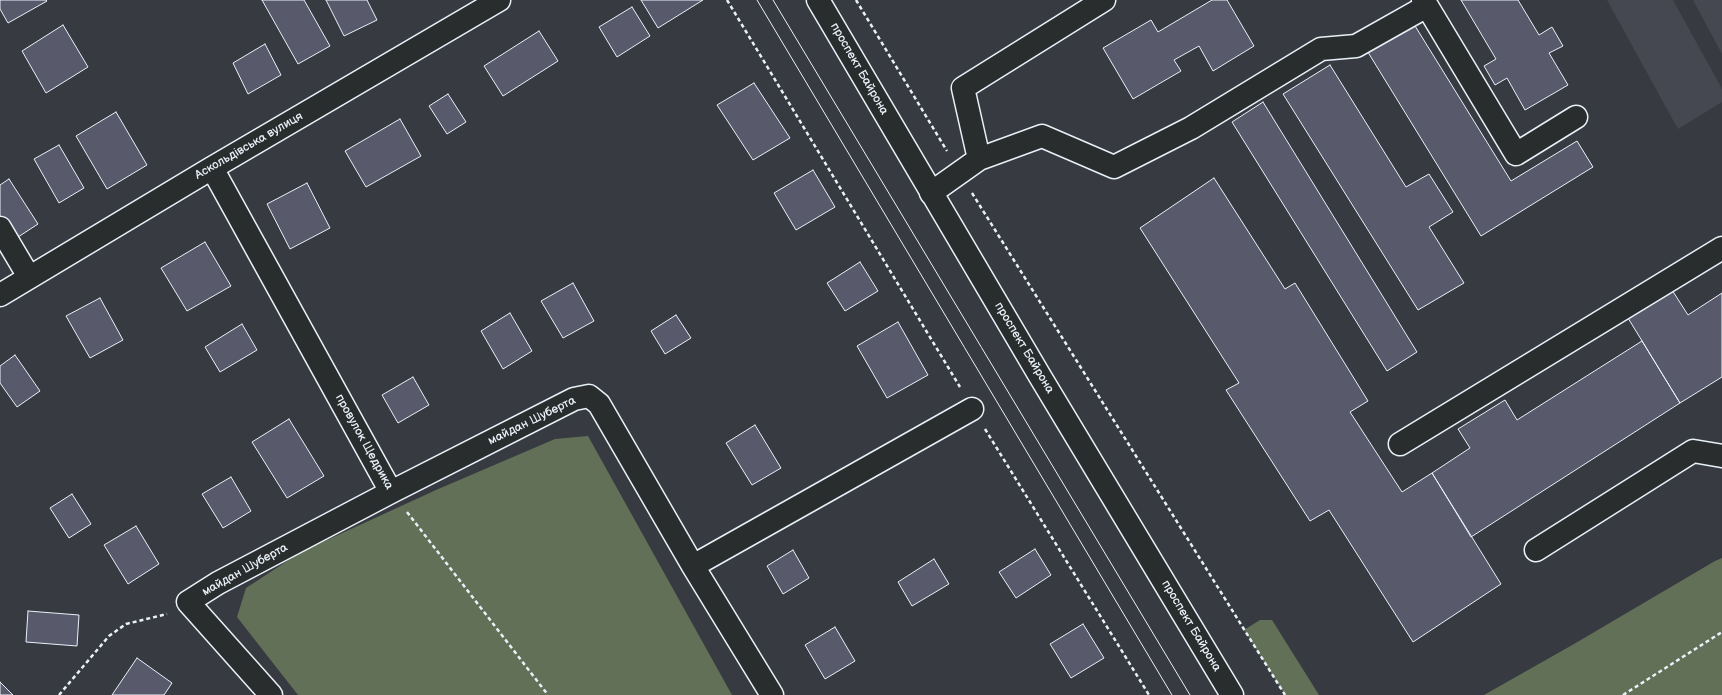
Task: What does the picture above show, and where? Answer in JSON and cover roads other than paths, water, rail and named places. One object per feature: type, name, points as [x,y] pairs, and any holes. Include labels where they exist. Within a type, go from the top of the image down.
[{"type":"street","name":"Аскольдівська вулиця","points":[[0,295],[212,168],[499,0]]},
{"type":"street","name":"проспект Байрона","points":[[818,0],[931,193],[1232,695]]},
{"type":"street","points":[[979,160],[963,88],[1104,0]]},
{"type":"street","points":[[931,193],[979,160],[1042,136],[1114,167],[1191,128],[1321,49],[1356,46],[1425,3],[1516,154],[1576,117]]},
{"type":"street","name":"провулок Щедрика","points":[[212,168],[391,492]]},
{"type":"street","points":[[0,228],[29,277]]},
{"type":"street","points":[[1400,444],[1722,248]]},
{"type":"street","name":"майдан Шуберта","points":[[271,695],[188,602],[218,583],[391,492],[574,398],[589,396],[599,404],[693,566],[772,695]]},
{"type":"street","points":[[693,566],[972,409]]},
{"type":"street","points":[[1536,550],[1692,451],[1722,456]]},
{"type":"tram line","points":[[757,0],[1172,695]]},
{"type":"tram line","points":[[773,0],[1190,695]]}]
